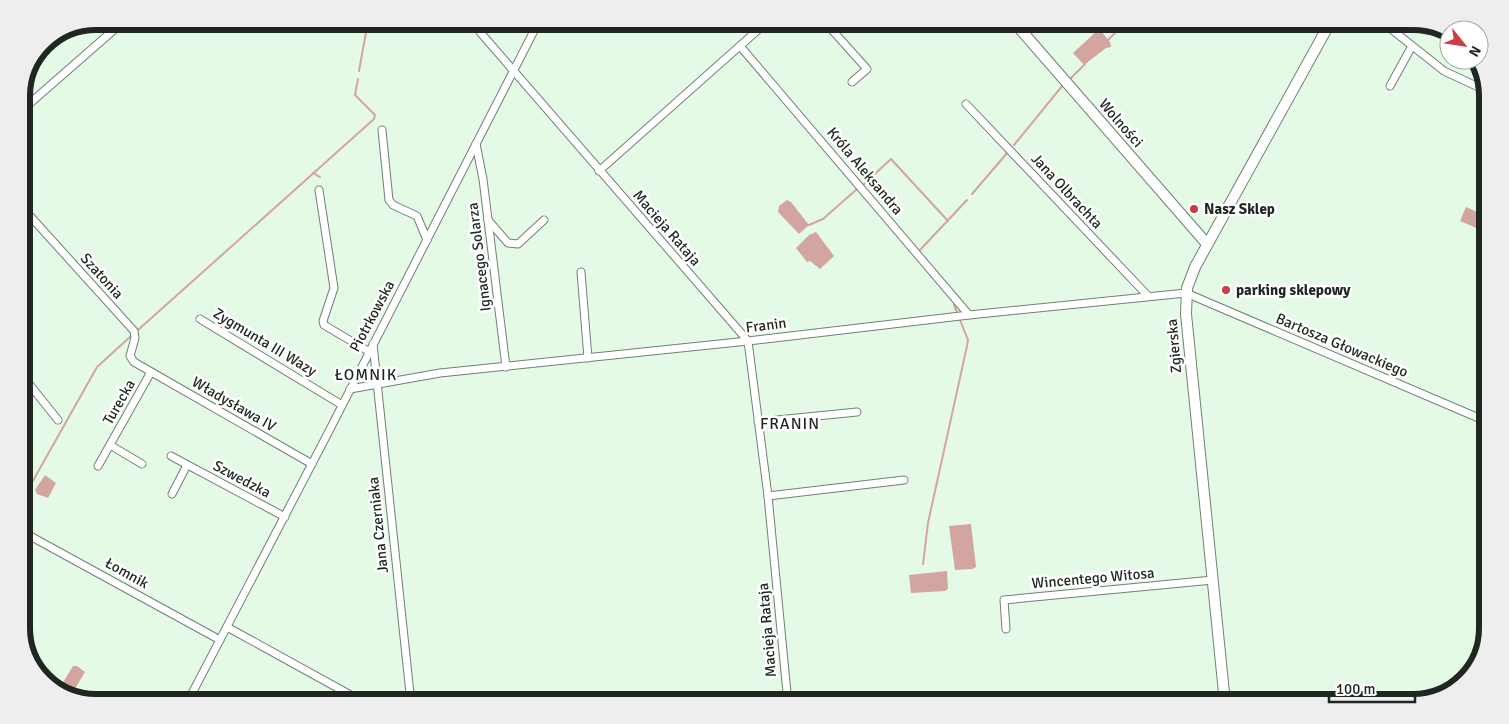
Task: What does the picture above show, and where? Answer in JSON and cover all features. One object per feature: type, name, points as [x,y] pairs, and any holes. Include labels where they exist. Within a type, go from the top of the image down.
[{"type":"main road","name":"Wolności","points":[[1021,30],[1207,244]]},
{"type":"main road","name":"Zgierska","points":[[1224,694],[1186,314],[1186,294],[1195,267],[1207,244],[1326,30]]},
{"type":"street","points":[[30,103],[114,30]]},
{"type":"street","name":"Macieja Rataja","points":[[480,30],[513,71],[748,342],[768,496],[787,694]]},
{"type":"street","name":"Piotrkowska","points":[[191,694],[428,240],[534,30]]},
{"type":"street","points":[[599,171],[757,30]]},
{"type":"street","points":[[832,30],[867,69],[852,82]]},
{"type":"street","points":[[1392,30],[1444,71],[1478,87]]},
{"type":"street","name":"Króla Aleksandra","points":[[740,46],[969,315]]},
{"type":"street","points":[[1390,86],[1412,46]]},
{"type":"street","name":"Jana Olbrachta","points":[[966,104],[1148,296]]},
{"type":"street","points":[[382,130],[389,200],[393,205],[417,216],[428,240]]},
{"type":"street","name":"Ignacego Solarza","points":[[476,144],[483,179],[506,367]]},
{"type":"street","points":[[319,190],[334,288],[323,320],[324,325],[368,352]]},
{"type":"street","name":"Szatonia","points":[[30,216],[134,331],[136,338],[130,356],[134,362],[143,367]]},
{"type":"street","points":[[488,220],[512,245],[518,244],[544,220]]},
{"type":"street","points":[[581,272],[588,358]]},
{"type":"street","name":"Franin","points":[[350,389],[440,373],[748,342],[969,315],[1148,296],[1186,294]]},
{"type":"street","name":"Bartosza Głowackiego","points":[[1186,294],[1479,418]]},
{"type":"street","name":"Zygmunta III Wazy","points":[[200,319],[342,405]]},
{"type":"street","name":"Jana Czerniaka","points":[[373,344],[411,694]]},
{"type":"street","name":"Władysława IV","points":[[143,367],[312,464]]},
{"type":"street","name":"Turecka","points":[[98,466],[151,372]]},
{"type":"street","points":[[30,385],[58,420]]},
{"type":"street","points":[[758,422],[857,412]]},
{"type":"street","name":"Turecka","points":[[110,445],[142,464]]},
{"type":"street","name":"Szwedzka","points":[[171,456],[284,518]]},
{"type":"street","points":[[172,494],[187,465]]},
{"type":"street","points":[[768,496],[904,480]]},
{"type":"street","name":"Łomnik","points":[[30,536],[220,640]]},
{"type":"street","name":"Wincentego Witosa","points":[[1006,629],[1004,600],[1213,580]]},
{"type":"street","points":[[227,627],[348,694]]},
{"type":"shaded area","points":[[1098,30],[1110,42],[1111,47],[1106,48],[1084,65],[1073,53]]},
{"type":"shaded area","points":[[787,200],[791,202],[809,225],[799,234],[778,212],[779,206]]},
{"type":"shaded area","points":[[1466,207],[1479,213],[1479,229],[1460,221]]},
{"type":"shaded area","points":[[816,232],[834,256],[820,269],[810,261],[807,262],[796,248],[809,235]]},
{"type":"shaded area","points":[[45,475],[56,483],[48,498],[37,494],[35,490]]},
{"type":"shaded area","points":[[971,524],[976,567],[955,570],[949,526]]},
{"type":"shaded area","points":[[947,571],[948,589],[945,591],[911,593],[909,575]]},
{"type":"shaded area","points":[[73,666],[77,666],[85,672],[74,690],[62,684]]},
{"type":"waterway","points":[[359,71],[366,30]]},
{"type":"waterway","points":[[1107,41],[1118,30]]},
{"type":"waterway","points":[[1071,78],[1085,64]]},
{"type":"waterway","points":[[138,330],[374,119],[375,115],[355,95],[358,79]]},
{"type":"waterway","points":[[1014,145],[1063,85]]},
{"type":"waterway","points":[[972,194],[1008,152]]},
{"type":"waterway","points":[[863,185],[891,159],[948,221]]},
{"type":"waterway","points":[[313,173],[320,177]]},
{"type":"waterway","points":[[809,225],[823,219],[857,189]]},
{"type":"waterway","points":[[920,250],[967,200]]},
{"type":"waterway","points":[[954,305],[957,312]]},
{"type":"waterway","points":[[923,564],[928,523],[968,340],[960,320]]},
{"type":"waterway","points":[[30,486],[97,367],[131,336]]},
{"type":"place","name":"Nasz Sklep","points":[[1194,209]]},
{"type":"place","name":"parking sklepowy","points":[[1226,290]]},
{"type":"district","name":"ŁOMNIK","points":[[366,375]]},
{"type":"district","name":"FRANIN","points":[[790,424]]}]
